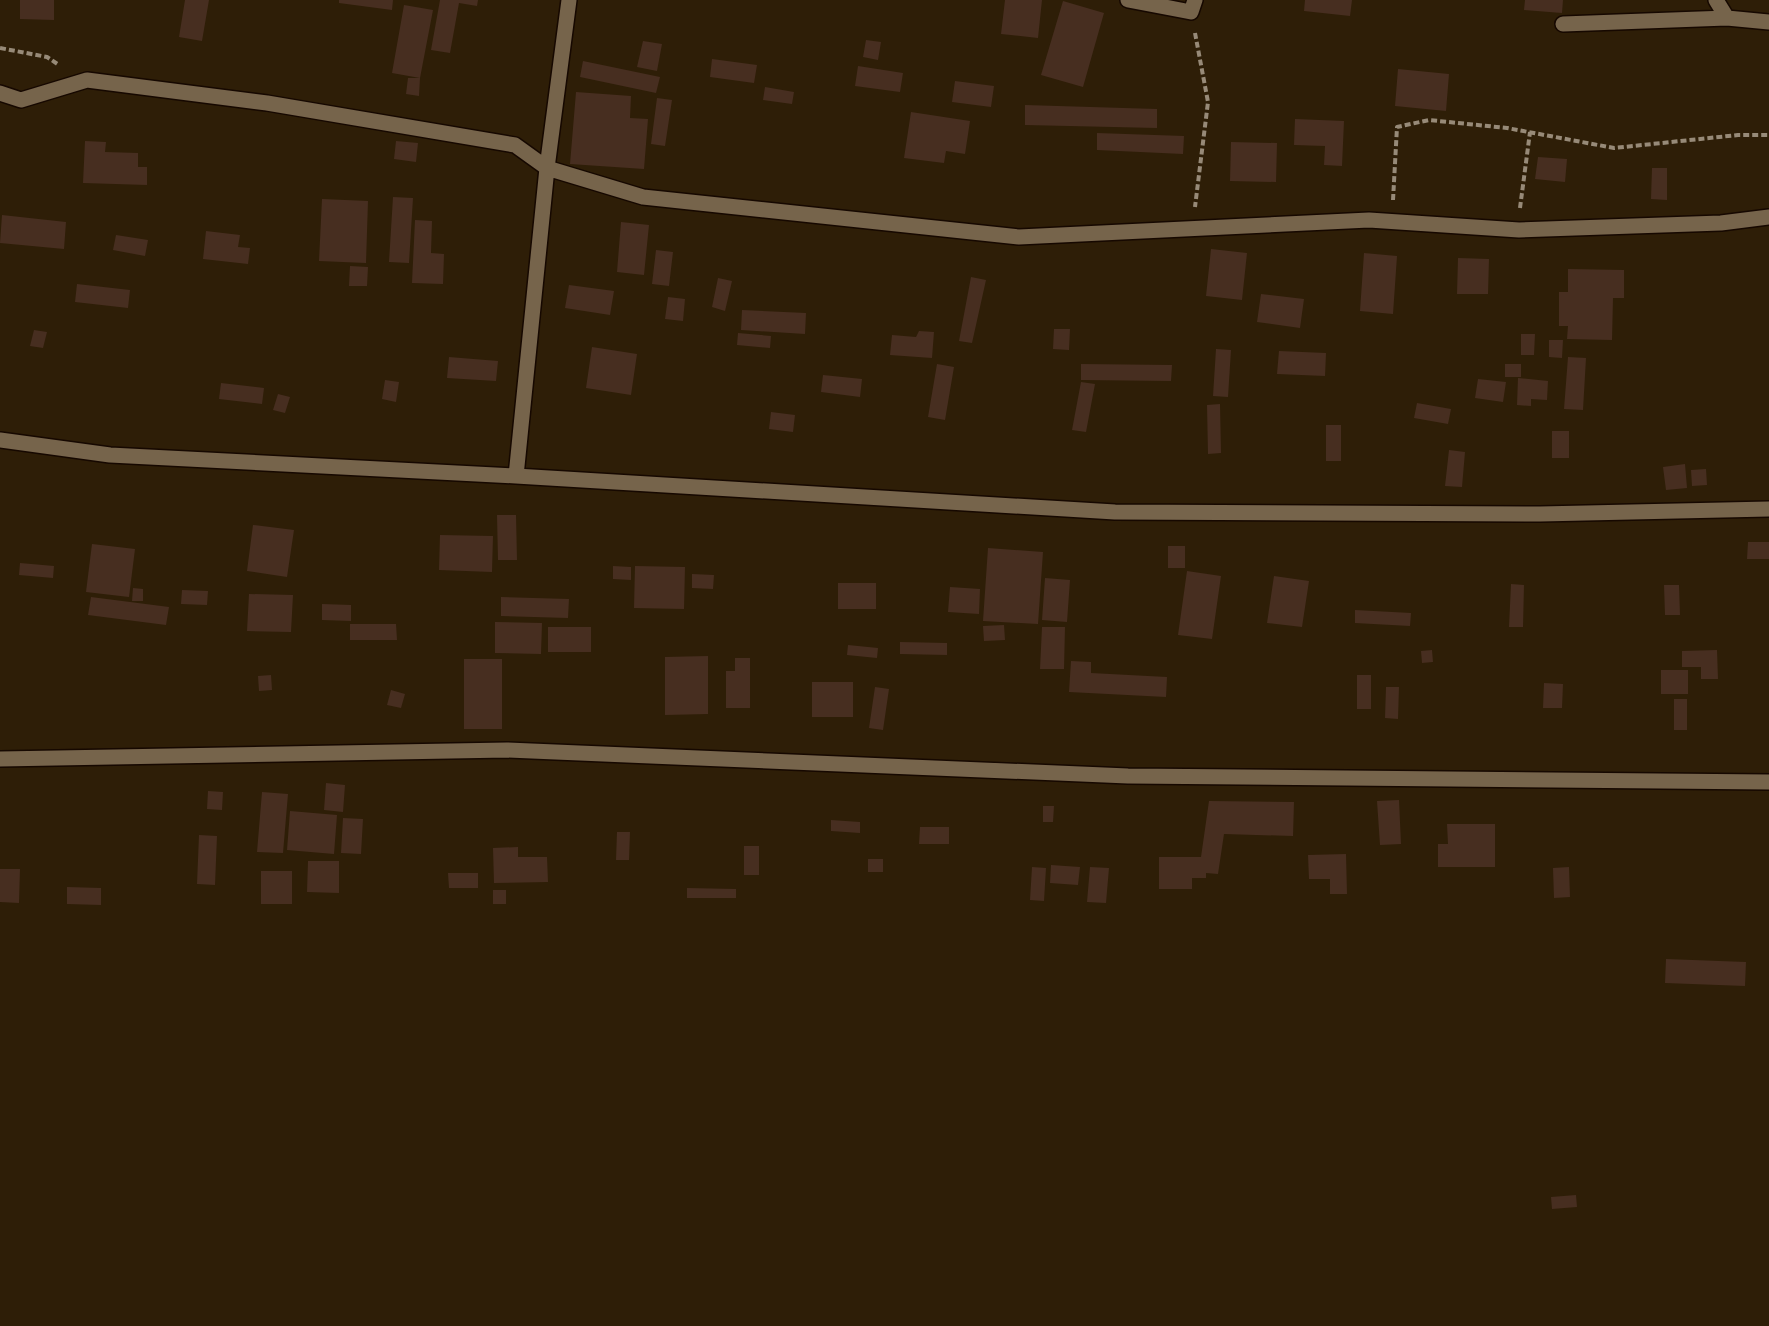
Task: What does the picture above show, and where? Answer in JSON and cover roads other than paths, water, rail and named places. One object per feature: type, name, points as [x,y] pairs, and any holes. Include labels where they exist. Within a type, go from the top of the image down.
[{"type":"street","points":[[516,476],[547,168],[569,0]]},
{"type":"street","points":[[1128,0],[1193,6]]},
{"type":"street","points":[[1716,0],[1727,18]]},
{"type":"street","points":[[1563,24],[1727,18],[1769,22]]},
{"type":"street","points":[[0,93],[21,100],[87,80],[267,103],[515,145],[547,168],[643,197],[1019,237],[1370,220],[1519,230],[1722,223],[1769,217]]},
{"type":"street","points":[[0,440],[110,455],[516,476],[1115,512],[1540,514],[1769,509]]},
{"type":"street","points":[[0,759],[507,750],[1128,776],[1769,782]]}]
